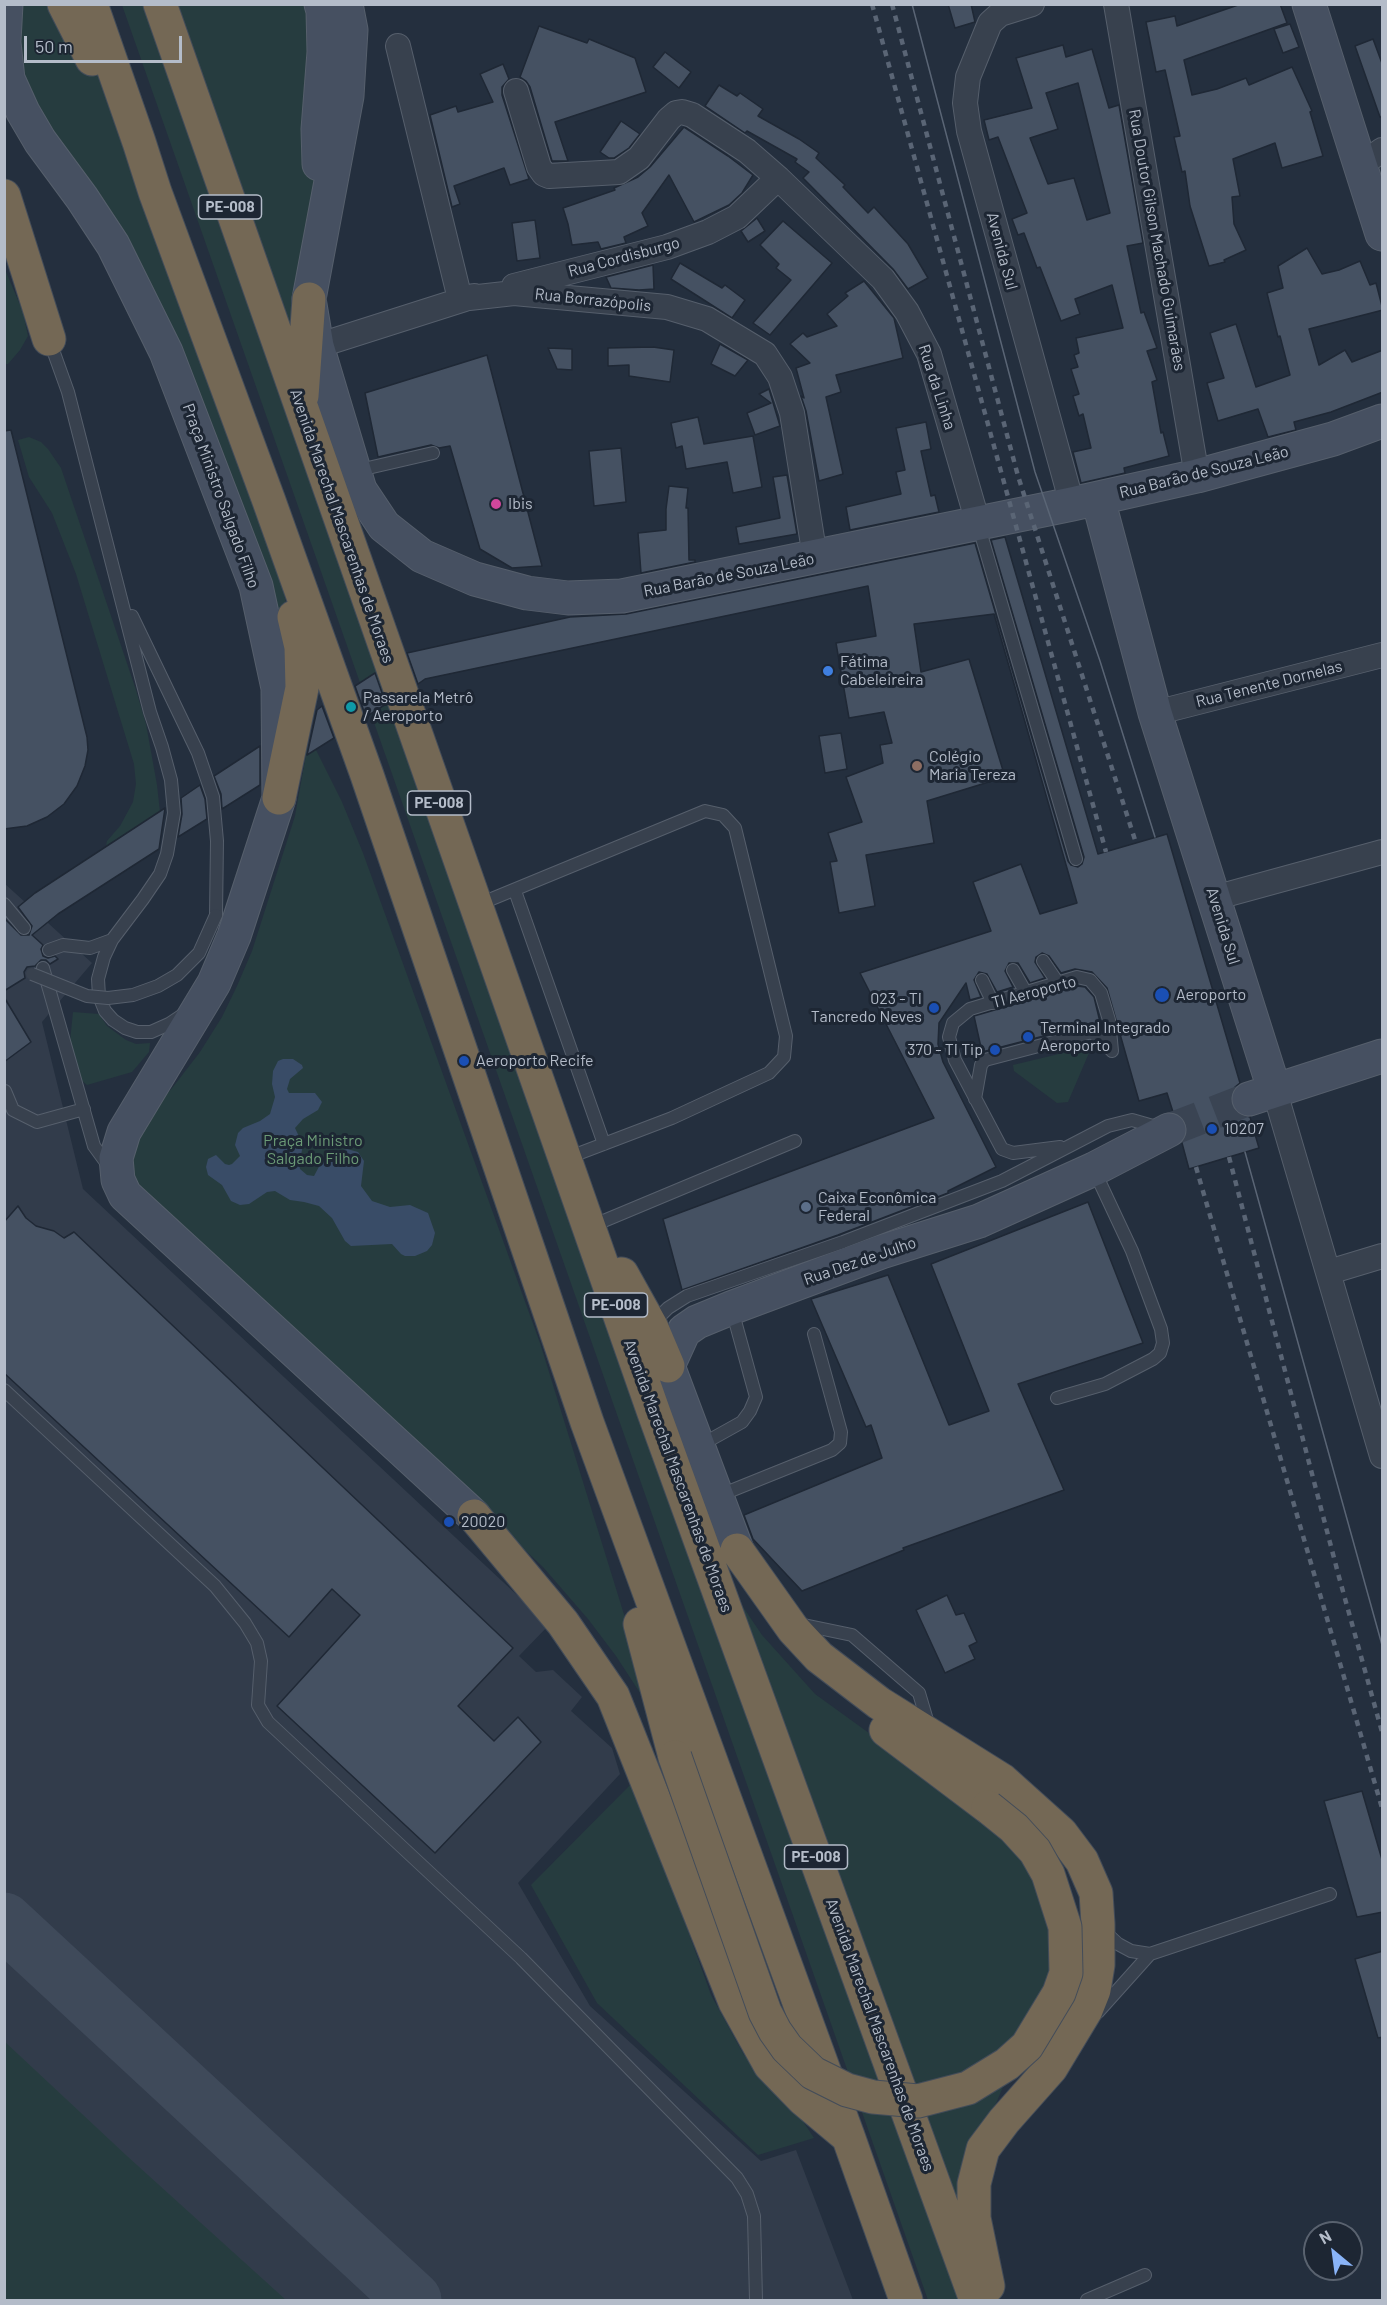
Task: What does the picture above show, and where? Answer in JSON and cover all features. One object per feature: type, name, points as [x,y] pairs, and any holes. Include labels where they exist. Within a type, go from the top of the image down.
[{"type":"highway","points":[[64,4],[139,142]]},
{"type":"highway","points":[[91,4],[181,267],[269,501],[375,798],[587,1422],[906,2301]]},
{"type":"highway","name":"Avenida Marechal Mascarenhas de Moraes","points":[[160,4],[578,1197],[976,2301]]},
{"type":"highway","points":[[4,196],[49,339]]},
{"type":"highway","points":[[301,410],[309,299]]},
{"type":"highway","points":[[269,501],[301,647],[302,688],[279,798]]},
{"type":"highway","points":[[578,1197],[651,1326],[668,1366]]},
{"type":"highway","points":[[587,1422],[674,1754],[765,2012],[775,2031],[787,2048],[813,2073],[848,2090],[873,2097],[918,2101],[968,2088],[1007,2064],[1028,2046],[1059,1993],[1066,1973],[1065,1927],[1048,1874],[1035,1851],[1014,1828],[812,1674],[765,1623],[749,1588],[737,1550]]},
{"type":"highway","points":[[474,1516],[523,1557],[555,1588],[609,1650],[674,1754]]},
{"type":"highway","points":[[474,1516],[563,1623],[613,1696],[735,2002],[770,2065],[803,2099],[848,2136]]},
{"type":"highway","points":[[737,1550],[788,1621],[819,1658],[879,1703],[1002,1780],[1061,1833],[1082,1861],[1096,1893],[1098,1965],[1094,1990],[1086,2010],[1051,2068],[1004,2121],[983,2149],[974,2184],[974,2218],[991,2301]]},
{"type":"street","name":"Praça Ministro Salgado Filho","points":[[6,4],[4,42],[8,79],[23,112],[40,141],[113,245],[166,352],[256,586],[278,688],[279,798],[234,936],[214,983],[123,1132],[116,1158],[118,1180]]},
{"type":"street","points":[[321,4],[324,52],[318,129],[321,234]]},
{"type":"street","points":[[321,234],[347,96],[351,30],[346,4]]},
{"type":"street","name":"Rua Doutor Gilson Machado Guimarães","points":[[1116,4],[1197,476]]},
{"type":"street","points":[[1309,4],[1372,158],[1383,234]]},
{"type":"street","name":"Avenida Sul","points":[[1022,7],[1000,14],[990,23],[968,77],[965,104],[969,131],[1085,502],[1214,898],[1261,1094],[1329,1272],[1381,1447]]},
{"type":"street","points":[[398,46],[460,299]]},
{"type":"street","name":"Rua da Linha","points":[[516,91],[539,167],[544,174],[549,176],[619,172],[639,158],[669,119],[676,113],[682,112],[692,115],[747,151],[778,178],[883,279],[907,312],[929,354],[978,523]]},
{"type":"street","name":"Rua Cordisburgo","points":[[317,346],[460,299],[667,247],[708,232],[737,217],[778,178]]},
{"type":"street","name":"Rua Barão de Souza Leão","points":[[321,234],[309,299],[317,346],[360,490],[384,526],[422,556],[475,579],[527,593],[568,598],[622,596],[1085,502],[1197,476],[1333,439],[1383,421]]},
{"type":"street","name":"Rua Borrazópolis","points":[[460,299],[514,293],[667,307],[707,319],[765,354],[780,377],[792,413],[815,557]]},
{"type":"street","name":"Rua Tenente Dornelas","points":[[1155,713],[1383,655]]},
{"type":"street","points":[[1214,898],[1383,852]]},
{"type":"street","points":[[1261,1094],[1383,1056]]},
{"type":"street","name":"Rua Dez de Julho","points":[[668,1366],[684,1331],[697,1322],[881,1252],[979,1221],[1094,1169],[1169,1130]]},
{"type":"street","points":[[118,1180],[125,1196],[474,1516]]},
{"type":"street","points":[[1329,1272],[1383,1256]]},
{"type":"street","points":[[668,1366],[737,1550]]},
{"type":"lane","name":"Praça Ministro Salgado Filho","points":[[14,272],[49,339],[68,392],[150,712],[171,780],[174,813],[167,854],[160,874],[112,940],[98,979],[99,996],[105,1011],[113,1020],[137,1032],[151,1032],[189,1011],[214,983]]},
{"type":"lane","points":[[354,471],[433,453]]},
{"type":"lane","name":"Rua da Linha","points":[[978,523],[1076,859]]},
{"type":"lane","name":"Praça Ministro Salgado Filho","points":[[32,974],[87,996],[108,998],[133,995],[158,986],[177,975],[199,953],[216,915],[217,841],[213,797],[193,743],[122,597]]},
{"type":"lane","points":[[475,906],[705,811],[723,815],[735,828],[786,1036],[784,1057],[769,1073],[672,1118],[566,1159]]},
{"type":"lane","points":[[515,891],[604,1144]]},
{"type":"lane","points":[[4,904],[24,928]]},
{"type":"lane","points":[[49,950],[63,945],[90,948],[112,940]]},
{"type":"lane","points":[[1043,961],[1058,983]]},
{"type":"lane","points":[[43,968],[94,1146],[118,1180]]},
{"type":"lane","points":[[1013,970],[1026,993]]},
{"type":"lane","name":"TI Aeroporto","points":[[975,1099],[981,1065],[985,1060],[1092,1032],[1112,1051],[1109,1020],[1101,993],[1090,980],[1077,977],[970,1010],[953,1023],[949,1037],[955,1060],[975,1099],[1002,1149],[1012,1153],[1067,1146]]},
{"type":"lane","points":[[982,980],[993,1003]]},
{"type":"lane","points":[[5,1091],[13,1110],[37,1122],[84,1108]]},
{"type":"lane","points":[[651,1326],[668,1308],[687,1296],[843,1242],[1002,1181],[1108,1126],[1131,1120],[1169,1130]]},
{"type":"lane","points":[[594,1225],[795,1141]]},
{"type":"lane","points":[[1058,1398],[1105,1384],[1153,1359],[1160,1353],[1163,1343],[1161,1329],[1132,1251],[1094,1169]]},
{"type":"lane","points":[[894,1222],[943,1233]]},
{"type":"lane","points":[[698,1446],[742,1422],[756,1397],[731,1308]]},
{"type":"lane","points":[[717,1496],[832,1449],[840,1443],[841,1432],[814,1334]]},
{"type":"lane","points":[[4,1390],[215,1586],[239,1616],[257,1643],[261,1660],[258,1705],[268,1722],[520,1958],[737,2178],[747,2194],[754,2216],[756,2301]]},
{"type":"lane","points":[[1051,2068],[1150,1954],[1329,1894]]},
{"type":"lane","points":[[1098,1924],[1118,1944],[1131,1950],[1150,1954]]},
{"type":"lane","points":[[1087,2301],[1145,2276]]},
{"type":"shaded area","points":[[4,883],[92,963],[42,1022],[83,1189],[549,1625],[519,1656],[536,1672],[553,1670],[582,1697],[571,1711],[612,1748],[620,1774],[518,1883],[590,2006],[761,2161],[796,2150],[853,2300],[5,2300]]},
{"type":"green space","points":[[9,5],[76,5],[265,503],[298,660],[271,598],[12,78]]},
{"type":"green space","points":[[122,5],[147,5],[960,2300],[928,2300]]},
{"type":"green space","points":[[166,5],[316,5],[319,144],[300,393]]},
{"type":"green space","points":[[4,267],[23,312],[28,336],[8,364],[5,364]]},
{"type":"green space","points":[[29,437],[41,442],[61,468],[146,724],[160,812],[106,846],[133,802],[136,784],[134,764],[76,574],[52,513],[29,477],[18,440]]},
{"type":"green space","name":"Praça Ministro Salgado Filho","points":[[311,746],[315,748],[342,802],[363,853],[540,1343],[635,1650],[644,1699],[588,1619],[543,1567],[137,1188],[130,1159],[139,1125],[200,1052],[222,1017],[237,986],[252,951],[295,816],[307,749]]},
{"type":"green space","points":[[73,1012],[99,1014],[107,1026],[126,1040],[136,1044],[150,1043],[149,1052],[132,1072],[87,1085],[82,1081],[70,1042]]},
{"type":"green space","points":[[1088,1047],[1089,1053],[1068,1102],[1057,1103],[1014,1071],[1013,1065]]},
{"type":"green space","points":[[735,1595],[762,1635],[815,1694],[963,1801],[1006,1837],[1036,1876],[1053,1941],[1048,1978],[995,2106],[973,2144],[970,2257]]},
{"type":"green space","points":[[638,1777],[678,1903],[711,1995],[744,2055],[789,2100],[814,2138],[758,2155],[597,2003],[531,1885]]},
{"type":"green space","points":[[4,2041],[127,2156],[286,2300],[5,2300]]},
{"type":"water","points":[[293,1059],[303,1068],[290,1079],[287,1089],[289,1093],[315,1093],[322,1102],[318,1110],[303,1119],[295,1128],[303,1145],[300,1169],[307,1175],[314,1176],[322,1161],[331,1153],[347,1149],[358,1152],[364,1161],[361,1186],[372,1201],[390,1207],[410,1205],[428,1213],[435,1233],[432,1245],[427,1251],[415,1256],[405,1256],[392,1244],[351,1246],[345,1241],[332,1218],[319,1206],[290,1200],[275,1191],[267,1192],[249,1204],[240,1205],[231,1201],[222,1185],[208,1175],[206,1167],[208,1159],[216,1155],[225,1164],[232,1164],[240,1156],[235,1145],[238,1133],[270,1114],[275,1097],[272,1084],[273,1071],[278,1061]]},
{"type":"building","points":[[948,4],[971,4],[975,22],[955,28]]},
{"type":"building","points":[[1241,4],[1280,4],[1287,23],[1184,60],[1192,95],[1246,78],[1249,85],[1292,67],[1312,111],[1310,112],[1323,156],[1282,168],[1275,143],[1233,159],[1240,196],[1232,197],[1234,224],[1246,250],[1224,260],[1225,262],[1209,266],[1190,206],[1185,171],[1182,172],[1174,137],[1180,136],[1165,70],[1156,72],[1146,22],[1175,16],[1177,26]]},
{"type":"building","points":[[1290,24],[1299,47],[1283,53],[1274,29]]},
{"type":"building","points":[[539,26],[587,43],[589,39],[635,58],[646,92],[555,122],[568,161],[552,161],[530,87],[520,77]]},
{"type":"building","points":[[1373,39],[1383,66],[1383,117],[1380,117],[1355,46]]},
{"type":"building","points":[[1063,45],[1066,57],[1092,49],[1109,108],[1119,105],[1143,243],[1127,246],[1141,313],[1144,312],[1157,348],[1147,351],[1157,380],[1152,382],[1161,433],[1163,432],[1169,456],[1124,468],[1125,473],[1081,483],[1073,452],[1091,448],[1083,414],[1079,416],[1073,396],[1079,394],[1071,369],[1078,367],[1074,355],[1079,353],[1076,338],[1123,328],[1112,285],[1075,299],[1080,314],[1061,321],[1024,233],[1018,235],[1012,219],[1027,213],[998,137],[989,140],[984,120],[1032,108],[1016,58]],"holes":[[[1078,83],[1110,213],[1087,220],[1074,178],[1048,184],[1030,138],[1058,129],[1046,93]]]},
{"type":"building","points":[[665,52],[691,72],[679,88],[653,67]]},
{"type":"building","points":[[503,64],[509,79],[502,87],[502,95],[529,179],[510,185],[504,168],[454,186],[460,204],[452,207],[430,115],[456,106],[458,112],[493,102],[480,74]]},
{"type":"building","points":[[719,85],[737,96],[740,93],[763,109],[758,116],[819,153],[816,158],[845,185],[843,187],[868,213],[874,207],[908,244],[928,278],[908,289],[893,269],[803,178],[809,172],[795,162],[797,159],[747,131],[745,133],[705,106]]},
{"type":"building","points":[[621,121],[640,134],[629,148],[614,158],[609,158],[600,152]]},
{"type":"building","points":[[684,127],[753,175],[742,193],[729,205],[694,222],[669,175],[642,213],[648,226],[624,237],[626,243],[601,249],[598,242],[572,245],[563,208],[615,190],[614,188],[638,177],[650,167]]},
{"type":"building","points":[[757,218],[765,231],[748,242],[741,231]]},
{"type":"building","points":[[535,220],[540,258],[517,261],[512,223]]},
{"type":"building","points":[[783,221],[832,263],[770,335],[753,323],[791,280],[776,268],[779,264],[760,245]]},
{"type":"building","points":[[1307,248],[1322,274],[1360,261],[1370,285],[1376,283],[1383,310],[1309,329],[1319,365],[1345,350],[1352,362],[1383,350],[1383,392],[1331,412],[1294,422],[1296,430],[1268,437],[1258,409],[1218,421],[1207,383],[1224,378],[1210,333],[1236,324],[1256,387],[1290,375],[1267,293],[1283,288],[1278,266]]},
{"type":"building","points":[[680,263],[722,288],[725,285],[745,300],[732,318],[671,279]]},
{"type":"building","points":[[653,265],[654,289],[611,288],[606,277]]},
{"type":"building","points":[[864,281],[894,318],[903,358],[836,375],[841,392],[826,397],[843,474],[819,481],[801,396],[804,398],[796,368],[810,363],[790,344],[803,333],[807,337],[837,326],[827,314],[848,296],[845,293]]},
{"type":"building","points":[[720,344],[748,360],[735,376],[711,364]]},
{"type":"building","points":[[653,347],[674,350],[670,382],[629,376],[629,365],[608,366],[608,348]]},
{"type":"building","points":[[548,348],[572,349],[572,370],[557,369]]},
{"type":"building","name":"Ibis","points":[[487,355],[542,566],[512,568],[480,549],[450,446],[439,448],[431,445],[378,457],[365,393]]},
{"type":"building","points":[[769,389],[780,426],[755,435],[747,413],[771,403],[759,394]]},
{"type":"building","points":[[698,417],[704,444],[753,436],[762,487],[733,493],[727,462],[686,469],[682,446],[676,448],[671,423]]},
{"type":"building","points":[[926,422],[931,449],[921,451],[931,496],[935,495],[939,512],[850,530],[846,507],[901,494],[896,472],[905,470],[896,428]]},
{"type":"building","points":[[11,430],[87,737],[88,750],[85,766],[77,786],[64,804],[47,817],[27,826],[4,829],[4,431]]},
{"type":"building","points":[[621,448],[626,502],[594,506],[589,451]]},
{"type":"building","points":[[787,475],[797,534],[739,544],[736,527],[780,518],[773,477]]},
{"type":"building","points":[[669,486],[688,488],[686,508],[688,508],[689,560],[695,560],[695,562],[641,573],[638,533],[666,530]]},
{"type":"building","points":[[1005,537],[1098,854],[1167,834],[1240,1083],[1231,1095],[1231,1104],[1237,1113],[1250,1117],[1259,1148],[1189,1169],[1182,1143],[1188,1131],[1186,1122],[1180,1115],[1173,1112],[1167,1093],[1139,1101],[1107,988],[1092,972],[1075,969],[1061,973],[1049,956],[1042,953],[1036,957],[1035,962],[1045,978],[1030,983],[1018,963],[1009,963],[1005,971],[1013,987],[997,992],[987,974],[979,972],[974,980],[981,997],[970,1000],[966,983],[939,1023],[938,1044],[943,1062],[996,1167],[948,1193],[682,1290],[663,1219],[934,1118],[860,973],[991,931],[973,882],[1021,864],[1040,914],[1077,903],[994,614],[914,624],[921,672],[969,659],[1005,777],[927,801],[934,843],[866,855],[875,906],[839,913],[830,862],[837,861],[828,833],[862,822],[846,777],[883,763],[880,745],[892,743],[884,712],[849,718],[836,643],[876,636],[868,586],[425,679],[418,684],[407,653],[570,617],[626,614],[975,543],[1068,861],[1071,865],[1078,867],[1082,864],[1084,857],[991,540]]},
{"type":"building","points":[[375,673],[386,704],[366,717],[355,686]]},
{"type":"building","points":[[322,706],[334,738],[307,755],[317,710]]},
{"type":"building","points":[[841,733],[847,769],[825,773],[819,736]]},
{"type":"building","points":[[260,746],[260,785],[222,809],[221,794],[214,776]]},
{"type":"building","points":[[200,785],[205,799],[207,819],[178,837],[182,814],[181,798]]},
{"type":"building","points":[[165,808],[159,849],[58,914],[32,935],[43,945],[41,949],[43,956],[48,958],[55,956],[58,959],[50,964],[46,960],[41,960],[35,966],[27,967],[24,972],[25,978],[4,991],[4,918],[21,935],[29,935],[32,926],[18,907],[35,893]]},
{"type":"building","points":[[1077,986],[1085,987],[1094,997],[1101,1026],[1090,1024],[982,1052],[974,1016]]},
{"type":"building","points":[[4,997],[31,1042],[4,1062]]},
{"type":"building","points":[[1088,1202],[1143,1343],[1018,1384],[1064,1490],[903,1548],[904,1550],[802,1591],[753,1539],[744,1515],[882,1458],[871,1425],[866,1427],[811,1299],[888,1275],[949,1425],[989,1411],[931,1264]]},
{"type":"building","points":[[18,1206],[26,1218],[36,1226],[54,1231],[64,1238],[74,1232],[513,1648],[458,1706],[494,1741],[518,1717],[541,1742],[435,1853],[277,1706],[360,1615],[332,1589],[289,1637],[4,1373],[4,1222]]},
{"type":"building","points":[[947,1595],[956,1615],[964,1613],[977,1642],[969,1646],[975,1659],[945,1673],[916,1610]]},
{"type":"building","points":[[1362,1791],[1383,1863],[1383,1912],[1357,1917],[1324,1801]]},
{"type":"building","points":[[1383,1951],[1383,2037],[1378,2038],[1355,1959]]},
{"type":"taxiway","points":[[4,1921],[413,2300]]},
{"type":"tunnel","points":[[1169,1130],[1249,1099]]},
{"type":"tram line","points":[[912,4],[1035,472],[1100,661],[1155,837]]},
{"type":"tram line","points":[[1245,1152],[1382,1645]]},
{"type":"railway","points":[[872,4],[1106,852]]},
{"type":"railway","points":[[892,4],[1018,476],[1136,843]]},
{"type":"railway","points":[[1229,1157],[1382,1732]]},
{"type":"railway","points":[[1196,1167],[1382,1808]]},
{"type":"place","name":"Ibis","points":[[496,504]]},
{"type":"place","name":"Fátima Cabeleireira","points":[[828,671]]},
{"type":"place","name":"Passarela Metrô / Aeroporto","points":[[351,707]]},
{"type":"place","name":"Colégio Maria Tereza","points":[[917,766]]},
{"type":"place","name":"Aeroporto","points":[[1162,995]]},
{"type":"place","name":"023 - TI Tancredo Neves","points":[[934,1008]]},
{"type":"place","name":"Terminal Integrado Aeroporto","points":[[1028,1037]]},
{"type":"place","name":"370 - TI Tip","points":[[995,1050]]},
{"type":"place","name":"Aeroporto Recife","points":[[464,1061]]},
{"type":"place","name":"10207","points":[[1212,1129]]},
{"type":"place","name":"Caixa Econômica Federal","points":[[806,1207]]},
{"type":"place","name":"20020","points":[[449,1522]]}]
